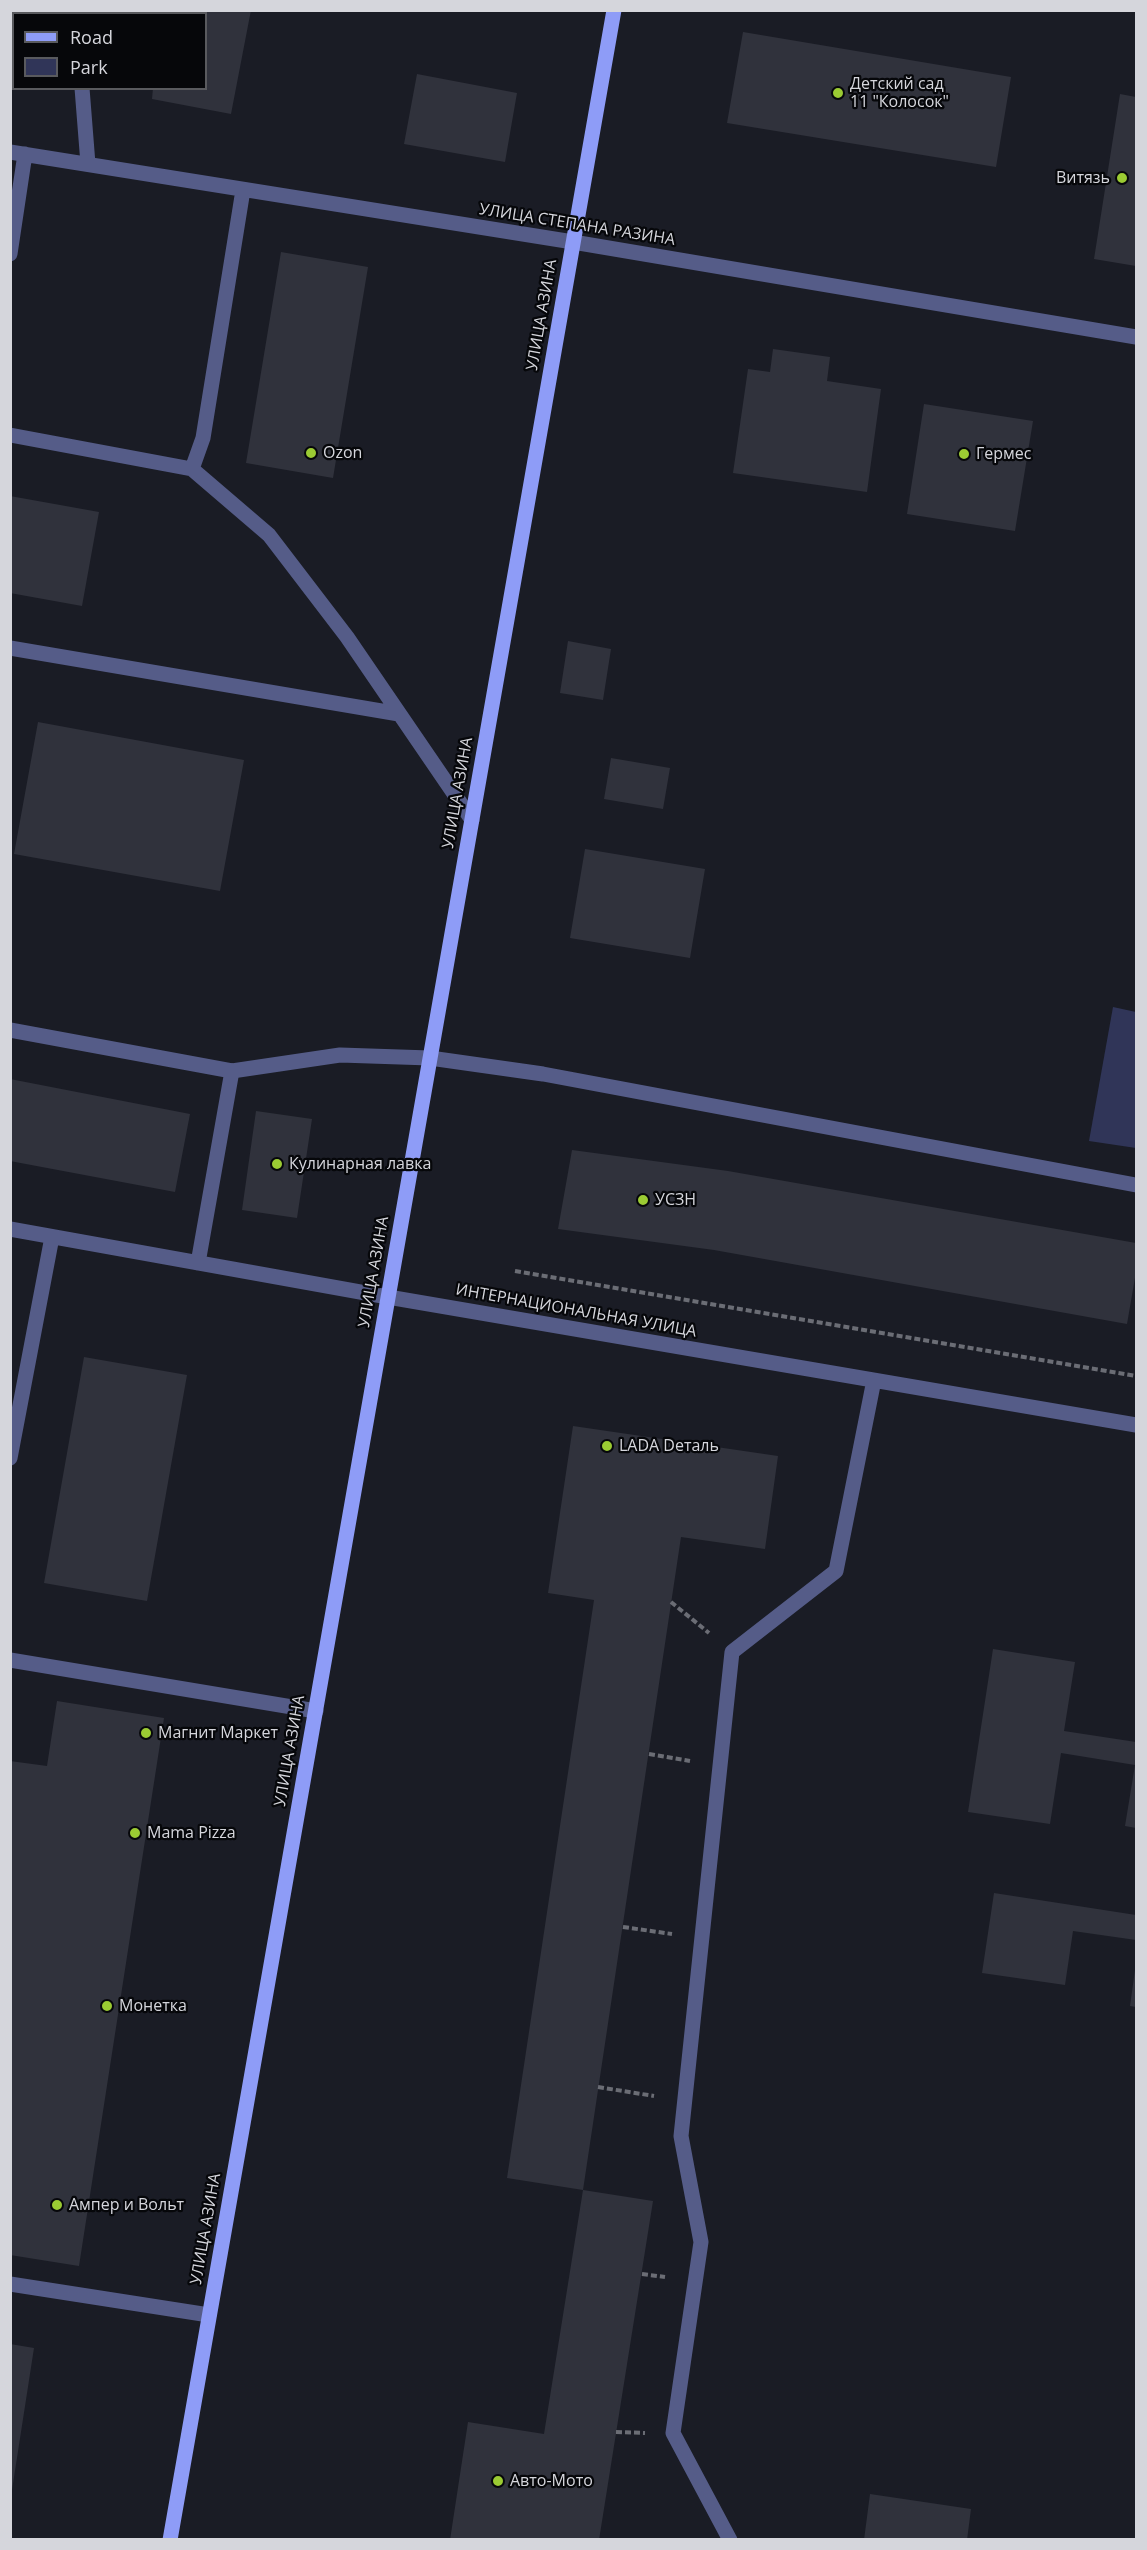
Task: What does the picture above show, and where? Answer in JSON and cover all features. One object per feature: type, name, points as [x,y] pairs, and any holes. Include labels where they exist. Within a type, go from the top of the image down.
[{"type":"main road","name":"УЛИЦА АЗИНА","points":[[170,2540],[614,10]]},
{"type":"street","points":[[82,90],[88,164]]},
{"type":"street","name":"УЛИЦА СТЕПАНА РАЗИНА","points":[[18,153],[573,242],[1137,338]]},
{"type":"street","points":[[10,254],[18,153]]},
{"type":"street","points":[[192,469],[203,438],[243,190]]},
{"type":"street","points":[[10,435],[192,469],[269,535],[346,637],[472,820]]},
{"type":"street","points":[[10,648],[399,714]]},
{"type":"street","points":[[10,1030],[232,1071],[340,1055],[430,1058],[555,1076],[1137,1185]]},
{"type":"street","points":[[198,1263],[232,1071]]},
{"type":"street","name":"ИНТЕРНАЦИОНАЛЬНАЯ УЛИЦА","points":[[10,1229],[388,1297],[1137,1425]]},
{"type":"street","points":[[10,1458],[52,1237]]},
{"type":"street","points":[[730,2540],[673,2433],[701,2242],[681,2136],[732,1652],[836,1571],[874,1380]]},
{"type":"street","points":[[10,1660],[316,1711]]},
{"type":"street","points":[[10,2284],[209,2315]]},
{"type":"path","points":[[515,1271],[1137,1376]]},
{"type":"path","points":[[671,1602],[732,1652]]},
{"type":"path","points":[[649,1754],[720,1766]]},
{"type":"path","points":[[623,1927],[702,1939]]},
{"type":"path","points":[[598,2087],[685,2102]]},
{"type":"green space","points":[[1113,1007],[1136,1012],[1136,1148],[1089,1141]]},
{"type":"building","points":[[168,10],[251,10],[231,114],[152,99],[153,90],[207,90],[207,12],[168,12]]},
{"type":"building","points":[[743,32],[1011,77],[996,167],[727,123]]},
{"type":"building","points":[[417,74],[517,93],[505,162],[404,144]]},
{"type":"building","name":"Витязь","points":[[1120,94],[1136,97],[1136,266],[1094,259]]},
{"type":"building","points":[[281,252],[368,267],[333,478],[246,463]]},
{"type":"building","points":[[773,349],[830,357],[827,381],[881,389],[867,492],[733,473],[748,369],[770,372]]},
{"type":"building","points":[[924,404],[1033,421],[1015,531],[907,514]]},
{"type":"building","points":[[10,496],[99,512],[82,606],[10,593]]},
{"type":"building","points":[[568,641],[611,649],[603,700],[560,693]]},
{"type":"building","points":[[38,722],[244,760],[220,891],[14,854]]},
{"type":"building","points":[[611,758],[670,768],[663,809],[604,799]]},
{"type":"building","points":[[585,849],[705,869],[690,958],[570,938]]},
{"type":"building","points":[[10,1079],[190,1114],[175,1192],[10,1161]]},
{"type":"building","name":"Кулинарная лавка","points":[[256,1111],[312,1119],[297,1218],[242,1210]]},
{"type":"building","points":[[572,1150],[728,1171],[1136,1243],[1136,1272],[1127,1324],[714,1250],[558,1229]]},
{"type":"building","points":[[84,1357],[187,1375],[147,1601],[44,1583]]},
{"type":"building","points":[[573,1426],[778,1456],[765,1549],[681,1537],[583,2190],[507,2178],[594,1600],[548,1593]]},
{"type":"building","points":[[993,1649],[1075,1662],[1064,1731],[1136,1742],[1136,1828],[1125,1826],[1135,1765],[1061,1753],[1050,1824],[968,1812]]},
{"type":"building","points":[[57,1701],[164,1718],[79,2266],[10,2255],[10,1761],[47,1766]]},
{"type":"building","points":[[994,1893],[1136,1915],[1136,1940],[1073,1931],[1065,1985],[982,1973]]},
{"type":"building","points":[[1136,1970],[1136,2007],[1130,2006]]},
{"type":"building","points":[[583,2190],[653,2201],[599,2540],[450,2540],[468,2422],[544,2434]]},
{"type":"building","points":[[10,2344],[34,2348],[12,2490],[10,2490]]},
{"type":"building","points":[[870,2494],[971,2509],[967,2540],[864,2540]]},
{"type":"place","name":"Детский сад 11 \"Колосок\"","points":[[838,93]]},
{"type":"place","name":"Витязь","points":[[1122,178]]},
{"type":"place","name":"Ozon","points":[[311,453]]},
{"type":"place","name":"Гермес","points":[[964,454]]},
{"type":"place","name":"Кулинарная лавка","points":[[277,1164]]},
{"type":"place","name":"УСЗН","points":[[643,1200]]},
{"type":"place","name":"LADA Dеталь","points":[[607,1446]]},
{"type":"place","name":"Магнит Маркет","points":[[146,1733]]},
{"type":"place","name":"Mama Pizza","points":[[135,1833]]},
{"type":"place","name":"Монетка","points":[[107,2006]]},
{"type":"place","name":"Ампер и Вольт","points":[[57,2205]]},
{"type":"place","name":"Авто-Мото","points":[[498,2481]]}]
